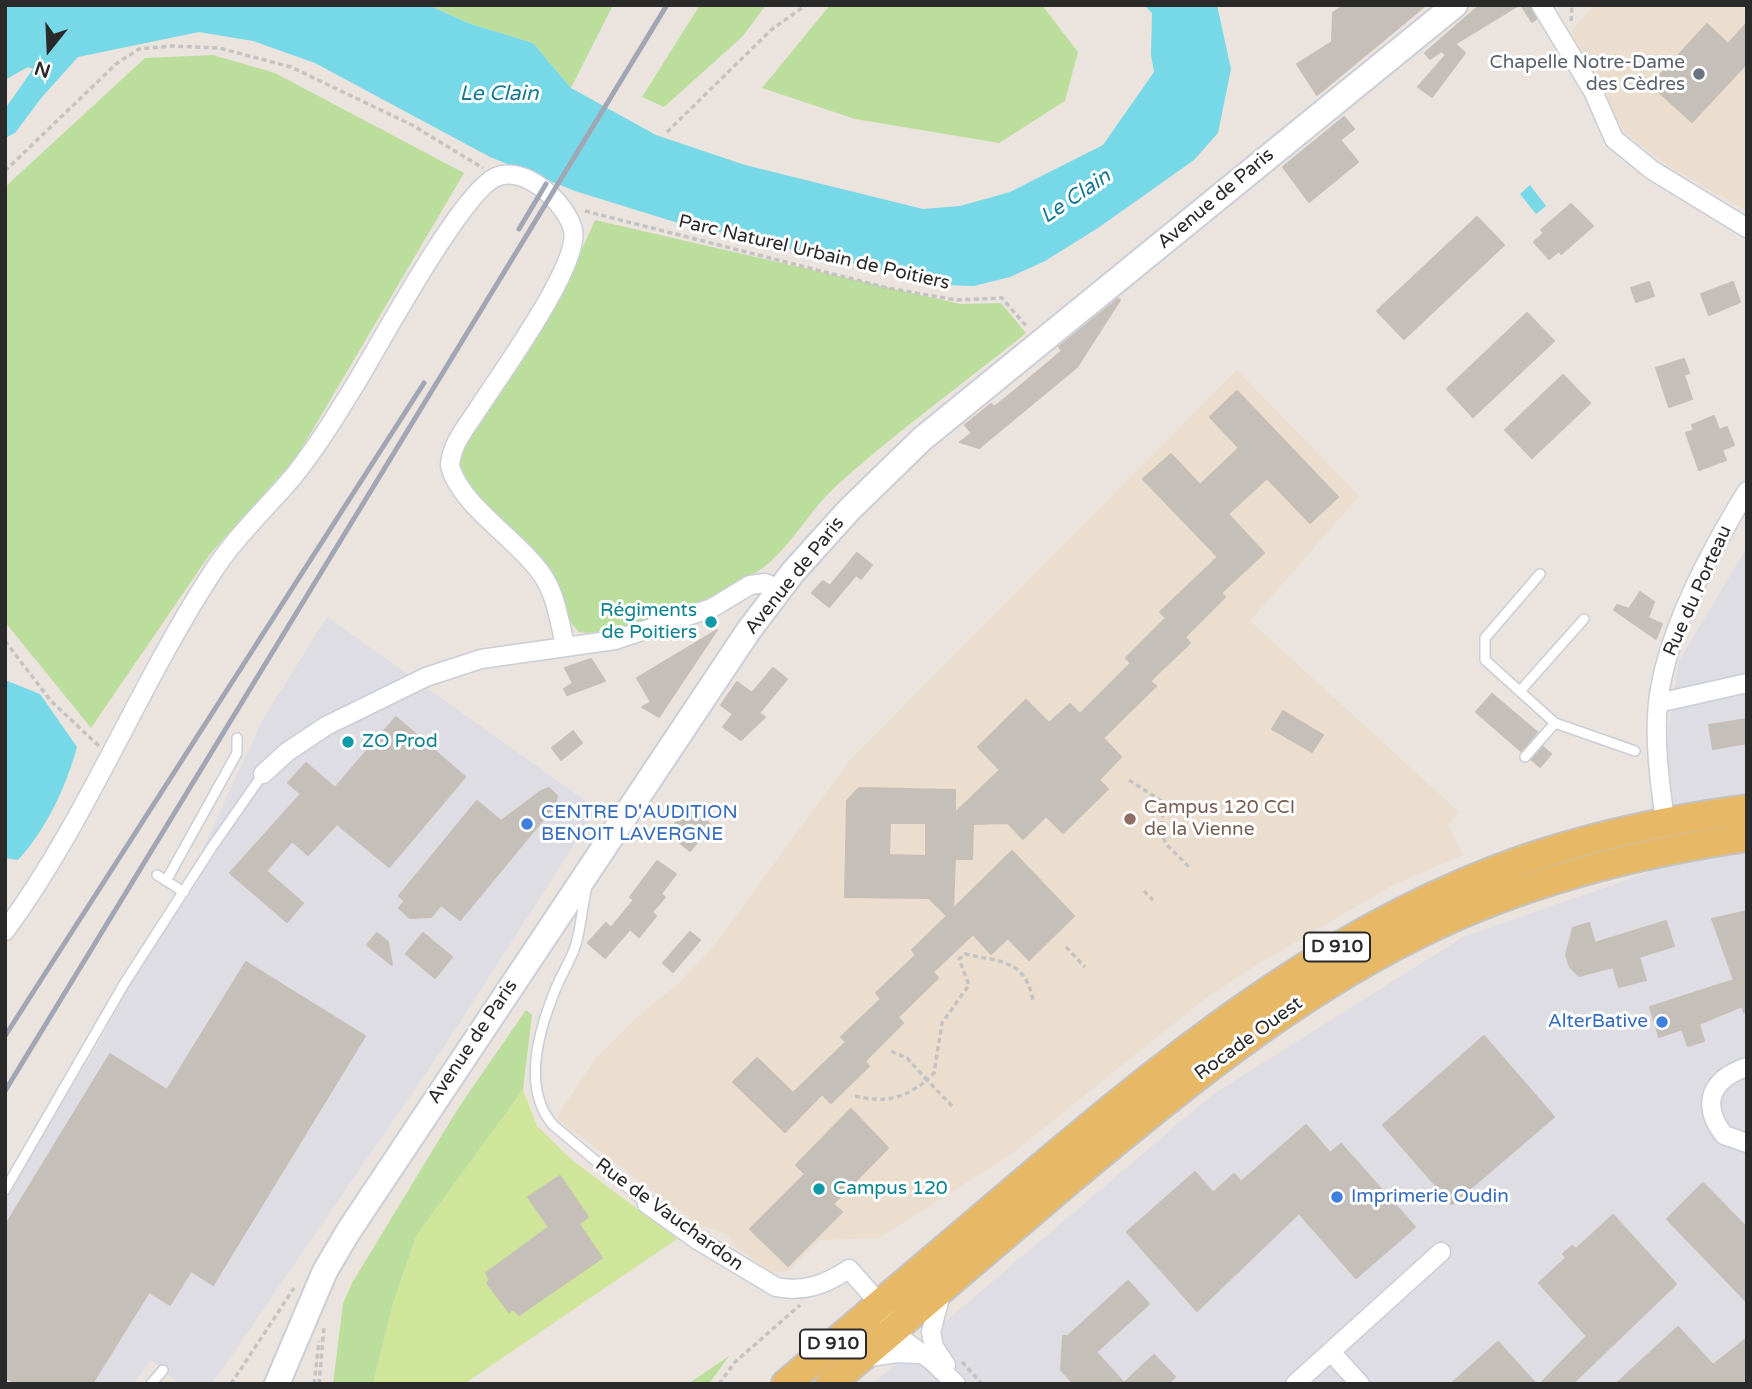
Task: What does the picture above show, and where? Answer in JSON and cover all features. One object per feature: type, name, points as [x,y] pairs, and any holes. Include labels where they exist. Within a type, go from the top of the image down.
[{"type":"main road","name":"Avenue de Paris","points":[[276,1384],[311,1303],[348,1232],[590,865],[749,630],[780,589],[849,510],[922,439],[1250,169],[1455,5]]},
{"type":"main road","name":"D 910","points":[[786,1384],[879,1303],[1164,1066],[1295,972],[1355,937],[1468,882],[1583,841],[1665,821],[1747,809]]},
{"type":"main road","name":"Rocade Ouest","points":[[830,1384],[1192,1079],[1311,995],[1419,933],[1532,886],[1632,859],[1747,837]]},
{"type":"main road","name":"Avenue de Paris","points":[[291,1384],[311,1303]]},
{"type":"street","points":[[1541,5],[1592,91],[1614,139],[1652,170],[1747,228]]},
{"type":"street","points":[[5,931],[58,852],[108,755],[210,575],[238,536],[306,460],[452,225],[486,184],[497,176],[506,175],[532,182],[563,206],[574,234],[569,260],[534,323],[459,438],[450,466],[461,487],[542,574],[554,598],[565,645]]},
{"type":"street","name":"Rue du Porteau","points":[[1665,821],[1660,785],[1658,703],[1673,641],[1705,568],[1747,491]]},
{"type":"street","points":[[263,774],[287,752],[326,726],[426,677],[481,659],[615,640],[712,608],[750,585],[765,583],[780,589]]},
{"type":"street","points":[[1658,703],[1747,683]]},
{"type":"street","points":[[1632,859],[1665,821],[1698,845]]},
{"type":"street","points":[[1747,1067],[1722,1079],[1714,1090],[1711,1111],[1724,1135],[1747,1143]]},
{"type":"street","name":"Rue de Vauchardon","points":[[648,1204],[758,1279],[789,1290],[812,1288],[849,1269],[879,1303]]},
{"type":"street","points":[[1296,1384],[1441,1252]]},
{"type":"street","points":[[927,1351],[933,1314],[943,1287]]},
{"type":"street","points":[[879,1303],[956,1384]]},
{"type":"street","points":[[859,1359],[927,1351]]},
{"type":"street","points":[[1331,1352],[1360,1384]]},
{"type":"lane","points":[[1540,574],[1485,638],[1485,660],[1555,723],[1635,751]]},
{"type":"lane","points":[[1520,691],[1584,619]]},
{"type":"lane","points":[[1525,757],[1555,723]]},
{"type":"lane","points":[[166,881],[237,753],[237,738]]},
{"type":"lane","points":[[5,1190],[124,984],[212,846],[263,774]]},
{"type":"lane","name":"Rue de Vauchardon","points":[[590,865],[576,945],[554,993],[539,1040],[537,1092],[543,1114],[553,1125],[648,1204]]},
{"type":"lane","points":[[157,876],[184,892]]},
{"type":"lane","points":[[151,1384],[163,1370]]},
{"type":"path","points":[[667,132],[771,30],[806,5]]},
{"type":"path","points":[[5,171],[116,64],[139,49],[172,46],[219,48],[291,67],[412,125],[497,176]]},
{"type":"path","name":"Parc Naturel Urbain de Poitiers","points":[[563,206],[888,288],[956,300],[1002,298],[1041,343]]},
{"type":"path","points":[[5,641],[51,701],[108,755]]},
{"type":"path","points":[[1129,780],[1163,802],[1162,834],[1190,868]]},
{"type":"path","points":[[1144,891],[1153,900]]},
{"type":"path","points":[[1066,947],[1085,967]]},
{"type":"path","points":[[856,1096],[875,1101],[894,1100],[933,1073],[942,1023],[968,990],[969,979],[959,959],[965,954],[1015,966],[1024,975],[1032,1000]]},
{"type":"path","points":[[890,1051],[908,1058],[952,1106]]},
{"type":"path","points":[[719,1384],[735,1362],[801,1304],[812,1288]]},
{"type":"shaded area","points":[[1595,5],[1747,5],[1747,211],[1668,166],[1625,133],[1570,32]]},
{"type":"shaded area","name":"Campus 120 CCI de la Vienne","points":[[1237,370],[1359,496],[1250,621],[1459,812],[1448,825],[1463,855],[1391,886],[1248,970],[1202,1001],[1010,1155],[879,1238],[820,1240],[789,1271],[772,1273],[732,1244],[728,1235],[698,1224],[556,1118],[596,1058],[636,1018],[680,982],[713,947],[850,760]]},
{"type":"shaded area","points":[[1747,547],[1747,1384],[872,1384],[1212,1095],[1463,937],[1647,873],[1679,661]]},
{"type":"shaded area","points":[[327,617],[597,809],[445,1045],[212,1384],[179,1384],[151,1360],[134,1384],[5,1384],[5,1197],[101,1039],[199,857],[262,721]]},
{"type":"green space","points":[[428,5],[613,5],[571,88],[533,43],[468,23]]},
{"type":"green space","points":[[700,5],[766,5],[742,37],[664,107],[642,97]]},
{"type":"green space","points":[[830,5],[1042,5],[1078,52],[1065,101],[999,143],[855,119],[762,88]]},
{"type":"green space","points":[[213,55],[275,73],[464,173],[296,458],[210,554],[91,728],[5,622],[5,187],[145,58]]},
{"type":"green space","points":[[595,220],[960,304],[1001,303],[1026,333],[836,486],[779,553],[754,574],[707,599],[649,621],[598,632],[579,632],[566,617],[549,570],[465,481],[459,466],[462,446],[570,276]]},
{"type":"green space","points":[[526,1010],[532,1015],[523,1090],[417,1235],[394,1300],[373,1384],[333,1384],[343,1304],[352,1283],[459,1107]]},
{"type":"green space","points":[[523,1090],[537,1126],[572,1160],[677,1239],[464,1384],[373,1384],[394,1300],[417,1235]]},
{"type":"green space","points":[[729,1356],[709,1384],[688,1384]]},
{"type":"water","name":"Le Clain","points":[[5,5],[428,5],[468,23],[533,43],[571,88],[656,135],[745,165],[923,209],[960,206],[1010,192],[1103,145],[1154,72],[1151,55],[1152,13],[1144,5],[1217,5],[1231,69],[1218,133],[1194,160],[1098,228],[1045,261],[1010,277],[974,286],[944,285],[675,222],[575,191],[490,157],[315,63],[253,41],[199,32],[78,57],[42,97],[15,133],[5,138],[5,109],[33,69],[28,67],[5,80]]},
{"type":"water","points":[[1530,185],[1546,206],[1536,214],[1520,194]]},
{"type":"water","points":[[5,680],[40,694],[77,747],[54,807],[18,860],[5,858]]},
{"type":"building","points":[[1344,5],[1426,5],[1317,95],[1297,64],[1332,42],[1333,13]]},
{"type":"building","points":[[1480,5],[1519,5],[1455,44],[1465,53],[1432,97],[1418,87],[1446,55],[1442,51],[1430,59],[1425,53]]},
{"type":"building","points":[[1521,5],[1530,5],[1536,19],[1532,22]]},
{"type":"building","name":"Chapelle Notre-Dame des Cèdres","points":[[1747,23],[1747,63],[1692,122],[1651,85],[1707,24],[1728,44]]},
{"type":"building","points":[[1344,117],[1354,129],[1340,140],[1358,162],[1309,202],[1283,167]]},
{"type":"building","points":[[1571,204],[1593,226],[1561,254],[1559,251],[1549,259],[1534,242],[1544,233],[1541,230]]},
{"type":"building","points":[[1477,217],[1504,245],[1404,339],[1377,311]]},
{"type":"building","points":[[1649,282],[1654,296],[1636,302],[1631,288]]},
{"type":"building","points":[[1733,282],[1740,302],[1709,315],[1701,294]]},
{"type":"building","points":[[1120,300],[1077,367],[979,448],[960,442],[972,433],[965,425],[991,404],[994,407],[1013,392],[1062,351],[1059,347]]},
{"type":"building","points":[[1527,313],[1554,341],[1473,417],[1447,389]]},
{"type":"building","points":[[1684,359],[1689,373],[1684,375],[1692,399],[1669,407],[1656,368]]},
{"type":"building","points":[[1563,375],[1590,403],[1532,458],[1505,430]]},
{"type":"building","points":[[1237,391],[1338,497],[1310,523],[1267,478],[1228,514],[1264,553],[1221,593],[1225,597],[1185,637],[1190,643],[1150,681],[1156,686],[1103,738],[1121,757],[1099,780],[1108,789],[1063,833],[1046,816],[1023,839],[1008,823],[973,824],[972,859],[955,859],[953,909],[1012,851],[1074,916],[1029,960],[1008,938],[991,954],[973,934],[933,972],[938,978],[898,1017],[903,1023],[865,1061],[869,1066],[831,1103],[822,1094],[785,1132],[733,1082],[757,1058],[793,1093],[846,1042],[841,1037],[881,999],[876,993],[916,955],[912,950],[947,916],[929,898],[845,897],[847,801],[859,788],[955,790],[955,813],[1000,770],[978,747],[1026,700],[1049,723],[1070,704],[1080,714],[1131,663],[1126,658],[1166,618],[1160,612],[1218,557],[1143,479],[1171,454],[1200,485],[1239,448],[1210,417]],"holes":[[[890,823],[926,823],[926,856],[889,855]]]},
{"type":"building","points":[[1714,416],[1719,430],[1727,427],[1734,445],[1722,450],[1726,460],[1699,470],[1686,433],[1694,430],[1692,425]]},
{"type":"building","points":[[857,553],[872,565],[861,579],[856,575],[829,607],[812,593],[823,581],[830,586]]},
{"type":"building","points":[[1640,592],[1654,602],[1648,618],[1662,624],[1656,639],[1614,610],[1617,605],[1629,609]]},
{"type":"building","points":[[717,630],[659,717],[642,707],[651,702],[637,678]]},
{"type":"building","points":[[591,659],[605,681],[567,695],[564,689],[573,683],[565,668]]},
{"type":"building","points":[[773,668],[787,679],[759,713],[765,717],[741,740],[723,727],[733,714],[721,705],[737,682],[752,693]]},
{"type":"building","points":[[1492,694],[1537,732],[1521,751],[1476,712]]},
{"type":"building","points":[[1283,711],[1323,735],[1312,752],[1272,729]]},
{"type":"building","points":[[396,717],[465,777],[389,867],[337,824],[308,855],[292,841],[266,871],[303,903],[287,922],[230,873],[301,794],[288,783],[306,763],[335,788]]},
{"type":"building","points":[[1747,719],[1747,743],[1713,749],[1709,725]]},
{"type":"building","points":[[573,731],[582,743],[561,760],[552,748]]},
{"type":"building","points":[[1543,747],[1551,754],[1540,767],[1532,760]]},
{"type":"building","points":[[549,788],[557,796],[555,805],[460,920],[441,905],[431,917],[410,918],[399,908],[405,901],[399,896],[477,801],[501,821]]},
{"type":"building","points":[[689,807],[711,825],[690,851],[668,833]]},
{"type":"building","points":[[657,861],[676,874],[661,894],[665,897],[652,912],[656,916],[639,937],[630,929],[605,958],[588,943],[606,923],[611,928],[634,900],[630,897]]},
{"type":"building","points":[[1747,911],[1747,1011],[1744,1012],[1742,1006],[1699,1024],[1704,1041],[1688,1046],[1682,1029],[1659,1037],[1650,1007],[1734,980],[1712,919]]},
{"type":"building","points":[[1666,921],[1674,946],[1639,957],[1646,980],[1619,987],[1613,967],[1579,976],[1570,967],[1566,955],[1573,928],[1589,923],[1595,943]]},
{"type":"building","points":[[690,932],[700,940],[673,972],[663,963]]},
{"type":"building","points":[[377,933],[388,942],[392,965],[367,945]]},
{"type":"building","points":[[423,933],[452,957],[435,978],[406,954]]},
{"type":"building","points":[[246,962],[365,1036],[213,1285],[191,1271],[170,1305],[149,1292],[92,1384],[17,1384],[5,1377],[5,1226],[110,1054],[167,1090]]},
{"type":"building","points":[[1484,1036],[1554,1117],[1452,1204],[1383,1125]]},
{"type":"building","name":"Campus 120","points":[[851,1109],[888,1148],[833,1204],[842,1212],[788,1266],[750,1229],[805,1174],[796,1165]]},
{"type":"building","points":[[1306,1125],[1330,1153],[1341,1144],[1415,1227],[1356,1278],[1299,1213],[1197,1311],[1127,1232],[1195,1172],[1213,1193],[1234,1174],[1241,1182]]},
{"type":"building","points":[[560,1176],[588,1217],[579,1224],[602,1258],[519,1315],[513,1309],[509,1312],[487,1283],[490,1280],[486,1273],[549,1227],[528,1197]]},
{"type":"building","points":[[1703,1183],[1747,1228],[1747,1302],[1667,1219]]},
{"type":"building","points":[[1613,1215],[1676,1284],[1572,1384],[1540,1384],[1587,1336],[1539,1283],[1566,1258],[1563,1254],[1572,1246],[1576,1249]]},
{"type":"building","points":[[1128,1281],[1149,1304],[1096,1352],[1124,1383],[1154,1355],[1175,1377],[1168,1384],[1074,1384],[1061,1370],[1063,1336],[1068,1336]]},
{"type":"building","points":[[1678,1327],[1713,1365],[1747,1338],[1747,1384],[1616,1384]]},
{"type":"building","points":[[1498,1342],[1536,1384],[1451,1384]]},
{"type":"railway","points":[[5,1091],[667,5]]},
{"type":"railway","points":[[519,229],[546,184]]},
{"type":"railway","points":[[5,1036],[424,383]]},
{"type":"place","name":"Chapelle Notre-Dame des Cèdres","points":[[1699,74]]},
{"type":"place","name":"Régiments de Poitiers","points":[[711,622]]},
{"type":"place","name":"ZO Prod","points":[[348,742]]},
{"type":"place","name":"Campus 120 CCI de la Vienne","points":[[1130,819]]},
{"type":"place","name":"CENTRE D'AUDITION BENOIT LAVERGNE","points":[[527,824]]},
{"type":"place","name":"AlterBative","points":[[1662,1022]]},
{"type":"place","name":"Campus 120","points":[[819,1189]]},
{"type":"place","name":"Imprimerie Oudin","points":[[1337,1197]]}]
